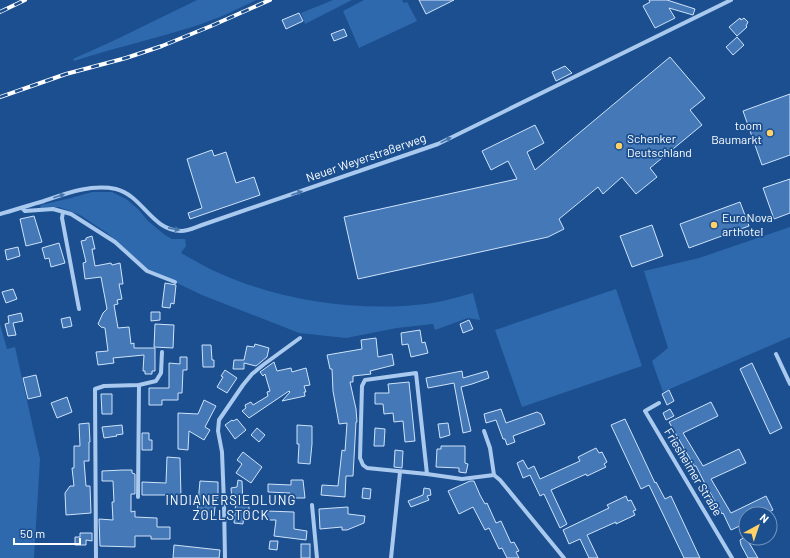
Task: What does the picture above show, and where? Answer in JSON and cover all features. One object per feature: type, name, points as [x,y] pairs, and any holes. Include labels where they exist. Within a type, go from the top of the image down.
[{"type":"street","name":"Neuer Weyerstraßerweg","points":[[0,214],[76,190],[99,187],[117,189],[133,197],[157,223],[169,229],[182,231],[202,226],[438,144],[731,0]]},
{"type":"street","points":[[22,208],[25,211],[53,209],[71,214],[115,242],[139,266],[147,271],[175,282]]},
{"type":"street","points":[[64,212],[62,218],[79,309]]},
{"type":"street","points":[[225,558],[222,452],[218,431],[219,420],[239,390],[252,374],[263,364],[300,338]]},
{"type":"street","points":[[96,558],[95,389],[104,386],[138,385],[156,381],[161,373],[162,352]]},
{"type":"street","points":[[776,354],[790,384]]},
{"type":"street","points":[[427,474],[416,373],[365,380],[362,386],[360,458],[363,465],[367,468],[462,479],[494,475]]},
{"type":"street","points":[[138,385],[138,497]]},
{"type":"street","name":"Friesheimer Straße","points":[[659,403],[644,411],[732,558]]},
{"type":"street","points":[[484,431],[490,448],[494,475],[500,480],[564,558]]},
{"type":"street","points":[[391,558],[400,472]]},
{"type":"street","points":[[312,505],[317,558]]},
{"type":"shaded area","points":[[197,0],[256,0],[220,17],[192,27],[74,61],[73,59],[115,40]]},
{"type":"shaded area","points":[[333,0],[352,0],[305,24],[301,13]]},
{"type":"shaded area","points":[[364,0],[402,0],[404,3],[407,2],[417,21],[359,48],[343,11]]},
{"type":"shaded area","points":[[92,192],[112,192],[126,199],[138,209],[148,221],[165,235],[172,239],[185,239],[186,246],[181,253],[216,272],[245,283],[295,297],[348,305],[400,306],[426,304],[473,293],[480,320],[468,318],[435,330],[433,324],[397,328],[346,338],[299,333],[202,295],[145,268],[107,233],[80,215],[59,207],[40,208],[41,205]]},
{"type":"shaded area","points":[[790,227],[790,337],[663,392],[652,361],[668,348],[644,271],[699,258]]},
{"type":"shaded area","points":[[616,289],[642,366],[522,407],[495,330]]},
{"type":"shaded area","points":[[0,324],[7,349],[15,347],[40,459],[34,558],[0,558]]},
{"type":"building","points":[[419,0],[454,0],[426,14]]},
{"type":"building","points":[[649,0],[667,0],[695,9],[693,15],[669,8],[675,18],[655,28],[643,6],[650,2]]},
{"type":"building","points":[[299,13],[303,21],[286,29],[282,20]]},
{"type":"building","points":[[740,18],[741,20],[744,18],[748,22],[747,27],[737,36],[729,27]]},
{"type":"building","points":[[344,29],[347,36],[334,41],[331,34]]},
{"type":"building","points":[[737,37],[744,45],[733,55],[726,47]]},
{"type":"building","name":"Schenker Deutschland","points":[[670,57],[705,98],[690,110],[702,125],[650,168],[657,177],[636,194],[622,177],[603,194],[598,187],[559,219],[564,229],[548,237],[358,279],[344,217],[517,179],[508,161],[491,170],[482,151],[535,125],[544,143],[527,152],[535,170]]},
{"type":"building","points":[[565,66],[572,73],[556,81],[552,72]]},
{"type":"building","name":"toom Baumarkt","points":[[790,94],[790,155],[762,165],[743,111]]},
{"type":"building","points":[[212,150],[214,156],[226,152],[236,183],[254,177],[260,195],[190,219],[188,213],[202,208],[187,159]]},
{"type":"building","points":[[790,179],[790,213],[774,219],[763,188]]},
{"type":"building","name":"EuroNova arthotel","points":[[740,202],[749,226],[689,248],[680,224]]},
{"type":"building","points":[[34,216],[42,242],[26,246],[20,219]]},
{"type":"building","points":[[652,225],[663,256],[632,267],[620,236]]},
{"type":"building","points":[[92,236],[95,249],[92,249],[95,266],[120,263],[123,284],[119,284],[122,299],[117,300],[118,304],[114,305],[118,328],[129,327],[131,344],[134,343],[134,348],[155,348],[155,371],[152,371],[152,374],[145,374],[145,371],[143,371],[144,355],[113,358],[114,363],[98,365],[96,352],[108,351],[105,328],[98,324],[103,313],[107,309],[101,277],[85,279],[83,263],[86,262],[81,241]]},
{"type":"building","points":[[59,243],[65,263],[51,267],[49,258],[45,259],[42,248]]},
{"type":"building","points":[[18,247],[20,256],[7,260],[5,250]]},
{"type":"building","points":[[165,283],[176,285],[174,304],[171,303],[170,308],[162,307]]},
{"type":"building","points":[[13,289],[17,299],[6,303],[2,292]]},
{"type":"building","points":[[151,312],[160,312],[160,320],[151,321]]},
{"type":"building","points":[[21,313],[23,321],[13,323],[16,335],[8,336],[5,324],[9,323],[8,316]]},
{"type":"building","points":[[70,317],[72,326],[63,328],[61,319]]},
{"type":"building","points":[[469,320],[473,329],[463,333],[460,324]]},
{"type":"building","points":[[155,324],[174,325],[173,348],[154,347]]},
{"type":"building","points":[[420,330],[422,343],[425,342],[428,353],[411,357],[408,344],[402,345],[401,333]]},
{"type":"building","points":[[376,338],[378,357],[392,354],[394,365],[370,371],[371,374],[353,376],[353,382],[350,382],[356,409],[357,422],[353,476],[346,476],[345,497],[321,495],[322,485],[338,486],[342,450],[345,451],[347,423],[339,424],[333,391],[332,369],[330,369],[327,355],[362,349],[361,340]]},
{"type":"building","points":[[255,344],[269,348],[267,357],[256,366],[244,363],[244,369],[233,369],[234,360],[244,360],[247,346],[254,347]]},
{"type":"building","points":[[202,345],[211,345],[214,367],[203,367]]},
{"type":"building","points":[[180,357],[187,357],[187,370],[183,370],[182,393],[178,393],[178,400],[162,400],[162,405],[149,405],[149,388],[169,388],[169,363],[180,364]]},
{"type":"building","points":[[274,362],[277,371],[291,368],[292,372],[306,368],[310,385],[304,386],[306,392],[304,392],[305,396],[282,401],[290,392],[289,391],[249,418],[242,411],[246,408],[245,405],[251,402],[253,405],[268,396],[267,392],[270,391],[265,374],[263,376],[260,372]]},
{"type":"building","points":[[752,363],[782,428],[770,434],[740,369]]},
{"type":"building","points":[[225,370],[237,378],[227,393],[217,387]]},
{"type":"building","points":[[462,371],[463,378],[487,371],[489,378],[461,387],[471,431],[463,433],[454,383],[428,388],[426,378]]},
{"type":"building","points":[[36,375],[41,396],[28,399],[23,378]]},
{"type":"building","points":[[409,382],[415,441],[405,442],[403,421],[394,422],[393,413],[384,414],[383,404],[375,404],[375,393],[389,393],[388,384]]},
{"type":"building","points":[[669,390],[674,401],[667,405],[662,394]]},
{"type":"building","points":[[101,394],[112,394],[112,414],[102,414]]},
{"type":"building","points":[[67,397],[72,412],[57,418],[51,403]]},
{"type":"building","points":[[204,400],[216,406],[205,427],[210,430],[204,440],[189,431],[188,450],[178,449],[178,413],[198,414]]},
{"type":"building","points":[[711,402],[718,416],[683,433],[703,466],[739,449],[746,463],[711,479],[731,513],[738,510],[738,527],[731,530],[723,513],[722,514],[696,466],[694,466],[669,422]]},
{"type":"building","points":[[501,409],[506,423],[537,412],[541,414],[545,424],[513,436],[515,442],[507,445],[505,439],[503,439],[496,420],[486,423],[484,414]]},
{"type":"building","points":[[670,409],[674,416],[666,420],[663,413]]},
{"type":"building","points":[[237,419],[246,430],[235,439],[225,425],[232,420]]},
{"type":"building","points":[[625,419],[655,483],[656,482],[665,499],[671,496],[700,558],[684,558],[649,485],[641,489],[611,425]]},
{"type":"building","points":[[89,423],[89,461],[84,461],[86,486],[90,486],[91,513],[66,515],[65,493],[70,486],[74,486],[72,468],[74,468],[74,446],[80,446],[79,424]]},
{"type":"building","points":[[448,423],[450,435],[440,438],[438,424]]},
{"type":"building","points":[[122,425],[123,434],[104,438],[102,427]]},
{"type":"building","points":[[297,425],[312,426],[310,464],[298,463],[299,444],[297,444]]},
{"type":"building","points":[[257,428],[265,435],[259,442],[251,435]]},
{"type":"building","points":[[375,428],[385,429],[384,446],[374,446]]},
{"type":"building","points":[[142,433],[149,433],[149,440],[152,440],[152,450],[142,450]]},
{"type":"building","points":[[441,446],[465,446],[465,463],[468,464],[466,473],[459,472],[459,468],[436,467],[437,449],[441,449]]},
{"type":"building","points":[[596,448],[599,453],[602,452],[607,462],[604,464],[606,467],[587,476],[586,474],[551,490],[567,524],[560,528],[544,494],[540,496],[530,475],[523,478],[517,463],[523,460],[528,469],[534,466],[540,479],[580,461],[578,457]]},
{"type":"building","points":[[395,450],[403,451],[402,468],[394,467]]},
{"type":"building","points":[[243,452],[262,467],[251,483],[236,473],[242,464],[237,460]]},
{"type":"building","points":[[167,457],[180,458],[181,498],[168,499],[168,495],[142,495],[142,482],[166,483]]},
{"type":"building","points":[[132,470],[132,473],[135,474],[135,494],[131,494],[131,512],[135,511],[135,517],[157,518],[157,527],[170,527],[170,539],[151,539],[151,536],[135,536],[135,547],[100,546],[99,519],[113,520],[112,502],[114,502],[113,481],[102,481],[102,471]]},
{"type":"building","points":[[238,480],[242,481],[243,504],[249,504],[249,514],[244,513],[243,524],[234,523],[236,500],[232,500],[231,488],[237,487]]},
{"type":"building","points":[[291,480],[303,480],[305,498],[290,498],[290,493],[268,492],[268,484],[291,485]]},
{"type":"building","points":[[200,481],[218,482],[218,498],[216,498],[214,516],[197,513]]},
{"type":"building","points":[[470,481],[474,481],[485,504],[487,503],[496,523],[501,521],[511,543],[514,542],[519,551],[516,552],[519,558],[507,558],[502,548],[499,549],[489,528],[485,530],[473,507],[459,514],[448,491]]},
{"type":"building","points":[[363,488],[371,489],[370,499],[362,498]]},
{"type":"building","points":[[424,488],[430,489],[431,495],[427,496],[429,500],[411,507],[408,501],[423,495]]},
{"type":"building","points":[[626,496],[628,501],[631,500],[636,510],[633,511],[635,515],[587,535],[598,558],[589,558],[580,539],[569,544],[563,530],[609,508],[607,505]]},
{"type":"building","points":[[766,496],[771,506],[745,506]]},
{"type":"building","points":[[348,507],[348,514],[365,516],[364,523],[347,530],[342,530],[342,527],[320,529],[319,509]]},
{"type":"building","points":[[267,511],[294,512],[294,529],[307,531],[306,540],[274,536],[276,520],[266,520]]},
{"type":"building","points":[[80,533],[92,533],[92,541],[86,540],[86,545],[75,545],[75,537],[80,537]]},
{"type":"building","points":[[270,541],[278,541],[277,550],[269,549]]},
{"type":"building","points":[[301,544],[310,544],[310,558],[301,558]]},
{"type":"building","points":[[174,545],[220,550],[219,558],[173,558]]},
{"type":"building","points":[[742,546],[751,546],[758,558],[748,558]]},
{"type":"railway","points":[[0,12],[25,0]]},
{"type":"railway","points":[[0,97],[66,74],[126,58],[162,46],[270,0]]},
{"type":"place","name":"toom Baumarkt","points":[[770,133]]},
{"type":"place","name":"Schenker Deutschland","points":[[619,146]]},
{"type":"place","name":"EuroNova arthotel","points":[[714,225]]},
{"type":"district","name":"INDIANERSIEDLUNG ZOLLSTOCK","points":[[231,508]]}]
